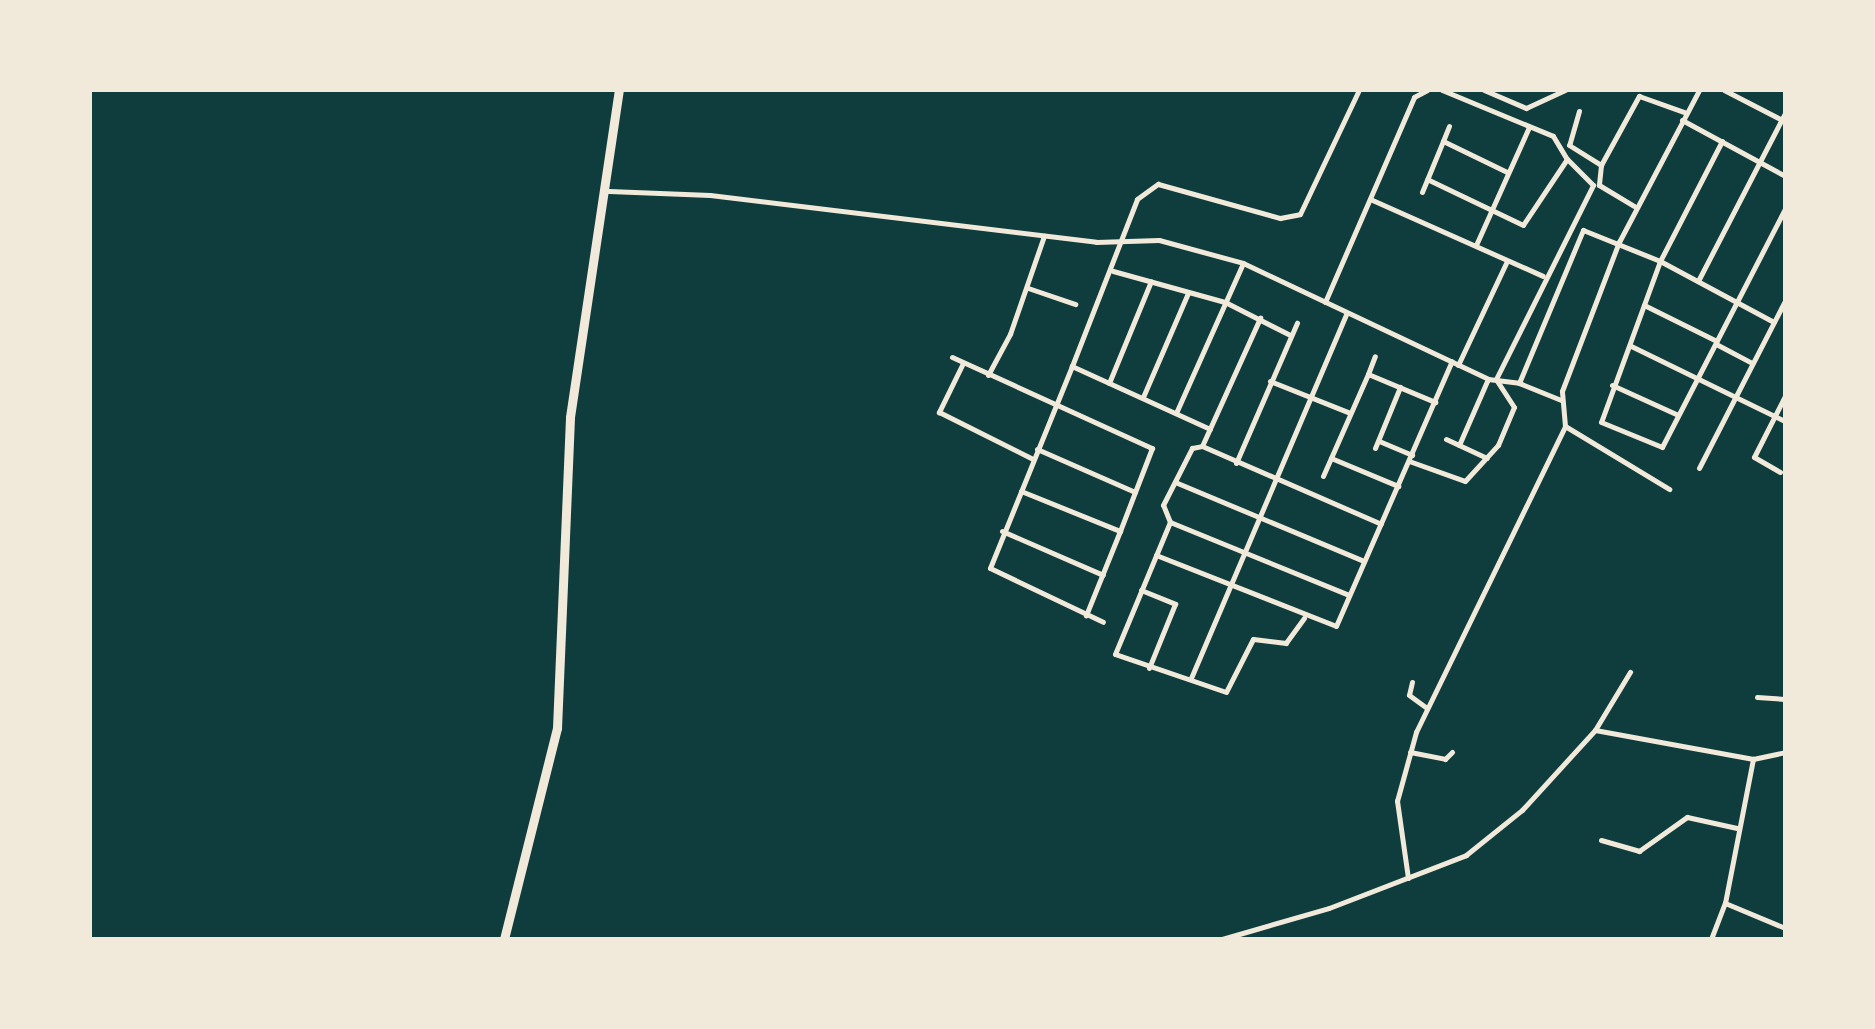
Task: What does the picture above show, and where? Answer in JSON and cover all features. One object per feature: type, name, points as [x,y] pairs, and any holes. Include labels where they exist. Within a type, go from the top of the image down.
[{"type":"main road","points":[[506,939],[560,729],[574,406],[613,177],[621,90]]},
{"type":"street","points":[[1103,622],[993,575],[990,561],[1113,271],[1136,199],[1158,184],[1280,218],[1300,214],[1359,90]]},
{"type":"street","points":[[1324,302],[1414,97],[1427,90]]},
{"type":"street","points":[[1442,90],[1560,142],[1567,160],[1593,188],[1542,276],[1458,444]]},
{"type":"street","points":[[1484,90],[1526,108],[1563,90]]},
{"type":"street","points":[[1408,878],[1398,801],[1409,752],[1565,426],[1561,400],[1634,206],[1699,90]]},
{"type":"street","points":[[1698,280],[1784,118],[1724,90]]},
{"type":"street","points":[[1743,99],[1748,90]]},
{"type":"street","points":[[1634,206],[1598,184],[1601,164],[1639,96],[1683,116],[1785,176]]},
{"type":"street","points":[[1579,111],[1567,142],[1601,164]]},
{"type":"street","points":[[1422,192],[1449,126]]},
{"type":"street","points":[[1476,246],[1529,127]]},
{"type":"street","points":[[1443,141],[1508,172]]},
{"type":"street","points":[[1722,141],[1660,261],[1600,420],[1655,448],[1678,415],[1785,209]]},
{"type":"street","points":[[1427,180],[1528,224],[1567,160]]},
{"type":"street","points":[[610,191],[710,194],[1044,236],[1160,240],[1243,263],[1492,379],[1519,383],[1561,400]]},
{"type":"street","points":[[1370,199],[1542,276]]},
{"type":"street","points":[[1519,383],[1580,232],[1591,229],[1698,280],[1774,322]]},
{"type":"street","points":[[988,375],[1028,288],[1044,236]]},
{"type":"street","points":[[1156,555],[1304,618],[1336,626],[1436,402],[1507,261]]},
{"type":"street","points":[[1176,413],[1243,263]]},
{"type":"street","points":[[1113,271],[1225,302],[1290,336]]},
{"type":"street","points":[[1109,382],[1151,281]]},
{"type":"street","points":[[1028,288],[1075,304]]},
{"type":"street","points":[[1143,397],[1188,293]]},
{"type":"street","points":[[1699,468],[1774,322],[1782,314],[1785,301]]},
{"type":"street","points":[[1644,305],[1752,363]]},
{"type":"street","points":[[1191,678],[1347,312]]},
{"type":"street","points":[[1202,446],[1260,318]]},
{"type":"street","points":[[1236,463],[1297,323]]},
{"type":"street","points":[[1630,345],[1785,421]]},
{"type":"street","points":[[1324,476],[1375,356]]},
{"type":"street","points":[[952,357],[1152,448],[1086,616]]},
{"type":"street","points":[[964,363],[939,412],[1033,459]]},
{"type":"street","points":[[1072,366],[1210,429]]},
{"type":"street","points":[[1368,374],[1436,402]]},
{"type":"street","points":[[1379,441],[1466,482],[1487,458],[1514,410],[1492,379]]},
{"type":"street","points":[[1270,381],[1350,414]]},
{"type":"street","points":[[1612,385],[1678,415]]},
{"type":"street","points":[[1375,448],[1400,387]]},
{"type":"street","points":[[1780,472],[1754,457],[1785,396]]},
{"type":"street","points":[[1565,426],[1669,489]]},
{"type":"street","points":[[1446,439],[1487,458]]},
{"type":"street","points":[[1350,595],[1170,522],[1162,512],[1192,448],[1202,446],[1381,524]]},
{"type":"street","points":[[1037,449],[1135,492]]},
{"type":"street","points":[[1331,458],[1398,486]]},
{"type":"street","points":[[1176,482],[1364,561]]},
{"type":"street","points":[[1020,490],[1120,532]]},
{"type":"street","points":[[1170,522],[1115,654],[1228,692],[1254,639],[1286,644],[1304,618]]},
{"type":"street","points":[[1002,531],[1103,575]]},
{"type":"street","points":[[1141,590],[1176,604],[1150,668]]},
{"type":"street","points":[[1222,939],[1408,878],[1484,843],[1595,730],[1630,672]]},
{"type":"street","points":[[1412,682],[1409,695],[1428,708]]},
{"type":"street","points":[[1757,697],[1785,698]]},
{"type":"street","points":[[1595,730],[1753,759],[1785,752]]},
{"type":"street","points":[[1409,752],[1442,759],[1452,752]]},
{"type":"street","points":[[1711,939],[1726,904],[1753,759]]},
{"type":"street","points":[[1601,840],[1638,851],[1686,817],[1738,828]]},
{"type":"street","points":[[1726,904],[1785,928]]}]
